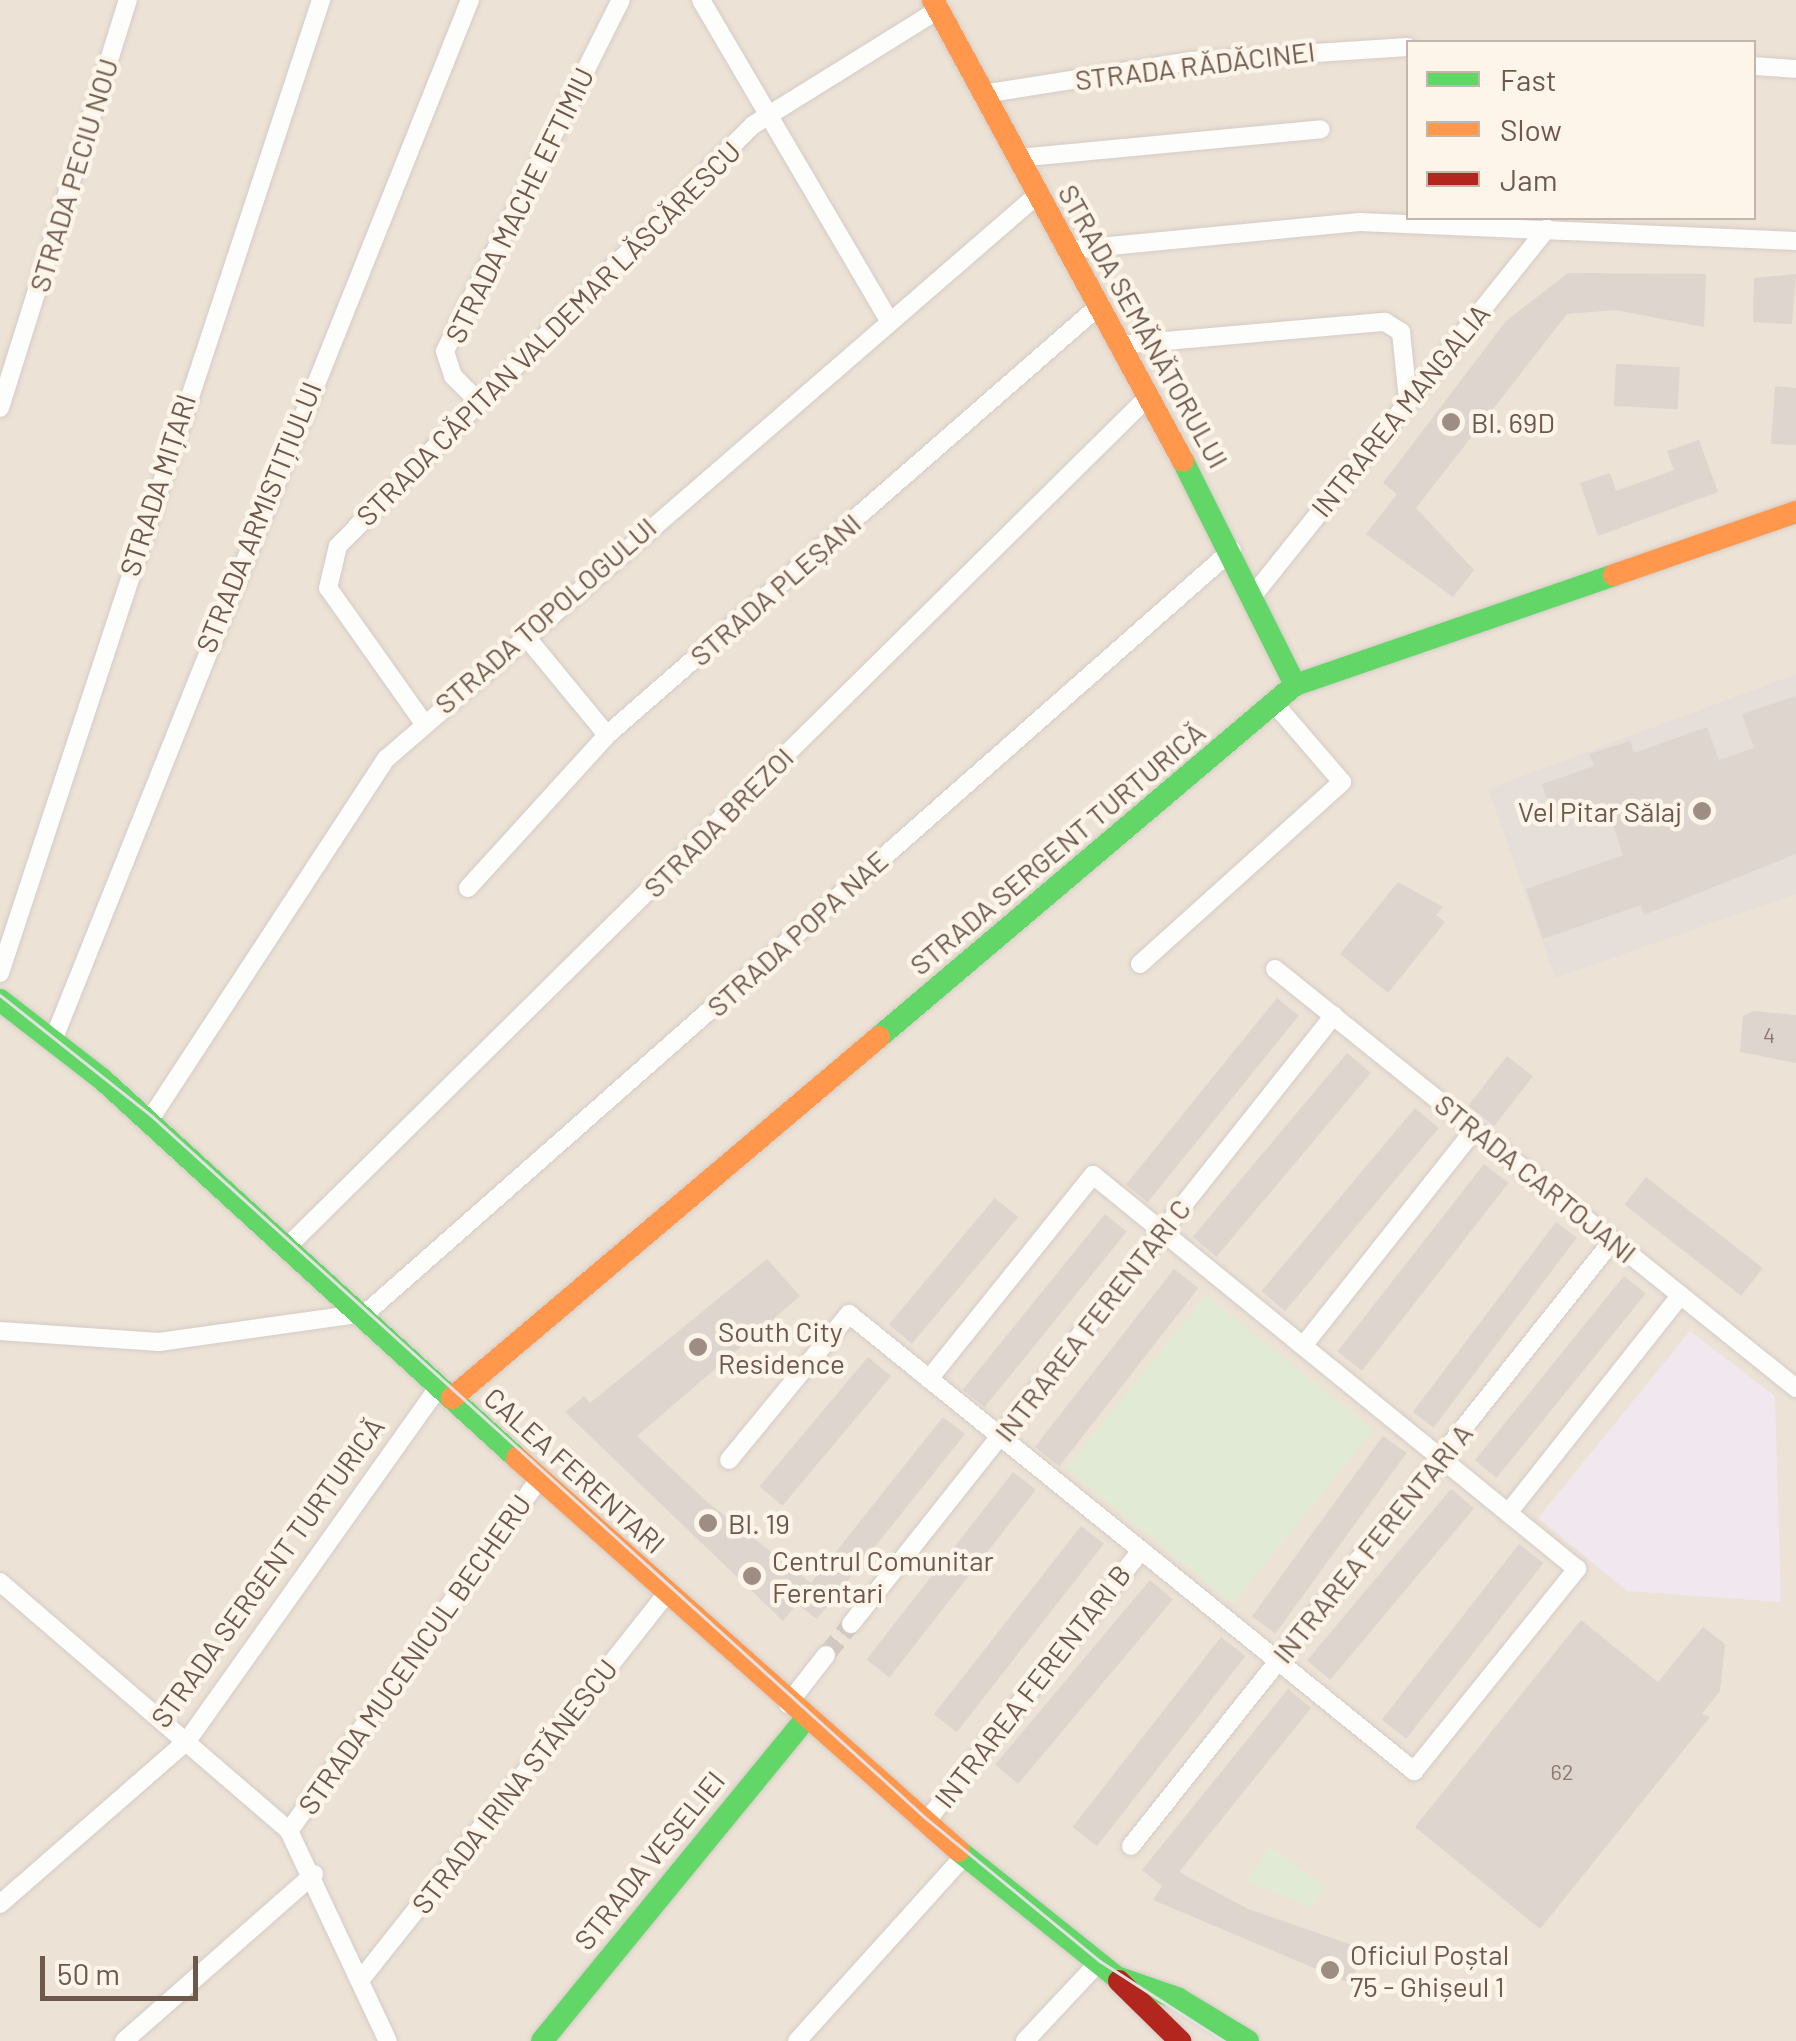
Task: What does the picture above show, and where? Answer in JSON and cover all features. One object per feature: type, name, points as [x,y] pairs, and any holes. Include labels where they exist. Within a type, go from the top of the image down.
[{"type":"street","name":"STRADA PECIU NOU","points":[[0,408],[128,0]]},
{"type":"street","name":"STRADA MIȚARI","points":[[0,972],[320,0]]},
{"type":"street","name":"STRADA ARMISTIȚIULUI","points":[[54,1038],[470,0]]},
{"type":"street","name":"STRADA MACHE EFTIMIU","points":[[480,404],[453,376],[445,351],[620,0]]},
{"type":"street","points":[[701,0],[888,319]]},
{"type":"street","name":"STRADA CĂPITAN VALDEMAR LĂSCĂRESCU","points":[[423,722],[325,574],[338,546],[768,114],[936,5]]},
{"type":"street","name":"STRADA SEMĂNĂTORULUI","points":[[936,5],[1255,592],[1295,685]]},
{"type":"street","name":"STRADA RĂDĂCINEI","points":[[983,94],[1191,62],[1406,47]]},
{"type":"street","points":[[1756,66],[1796,69]]},
{"type":"street","points":[[1017,158],[1321,129]]},
{"type":"street","name":"STRADA TOPOLOGULUI","points":[[149,1121],[368,781],[423,722],[1037,195]]},
{"type":"street","points":[[1068,250],[1360,222],[1796,241]]},
{"type":"street","name":"INTRAREA MANGALIA","points":[[1255,592],[1547,228]]},
{"type":"street","name":"STRADA PLEȘANI","points":[[468,888],[607,736],[1099,306]]},
{"type":"street","points":[[1120,345],[1385,322],[1402,332],[1408,400]]},
{"type":"street","name":"STRADA BREZOI","points":[[288,1247],[1148,396]]},
{"type":"street","name":"STRADA SERGENT TURTURICĂ","points":[[0,1904],[187,1741],[445,1392],[1295,685],[1796,512]]},
{"type":"street","name":"STRADA POPA NAE","points":[[361,1315],[1232,550]]},
{"type":"street","points":[[523,633],[607,736]]},
{"type":"street","points":[[1140,964],[1342,782],[1274,703]]},
{"type":"street","name":"STRADA CARTOJANI","points":[[1275,969],[1796,1388]]},
{"type":"street","name":"CALEA FERENTARI","points":[[0,1000],[54,1038],[149,1121],[796,1712],[964,1856],[1107,1970],[1180,2041]]},
{"type":"street","name":"INTRAREA FERENTARI C","points":[[851,1624],[1334,1015]]},
{"type":"street","points":[[1303,1346],[1476,1129]]},
{"type":"street","points":[[729,1460],[849,1314],[1414,1771],[1577,1569],[1093,1176],[930,1379]]},
{"type":"street","name":"INTRAREA FERENTARI A","points":[[1131,1846],[1613,1240]]},
{"type":"street","points":[[1508,1513],[1680,1296]]},
{"type":"street","points":[[0,1331],[159,1342],[361,1315]]},
{"type":"street","name":"STRADA MUCENICUL BECHERU","points":[[288,1831],[540,1478]]},
{"type":"street","name":"INTRAREA FERENTARI B","points":[[925,1823],[1141,1550]]},
{"type":"street","points":[[0,1582],[288,1831],[314,1874],[388,2041]]},
{"type":"street","name":"STRADA IRINA STĂNESCU","points":[[362,1978],[666,1594]]},
{"type":"street","points":[[796,1712],[826,1655]]},
{"type":"street","name":"STRADA VESELIEI","points":[[542,2041],[796,1712]]},
{"type":"street","points":[[797,2041],[964,1856]]},
{"type":"street","points":[[124,2041],[314,1874]]},
{"type":"street","name":"CALEA FERENTARI","points":[[1107,1970],[1177,1998],[1248,2041]]},
{"type":"street","points":[[1024,2041],[1107,1970]]},
{"type":"shaded area","points":[[0,0],[1796,0],[1796,2041],[0,2041]]},
{"type":"shaded area","points":[[1796,674],[1796,894],[1555,978],[1488,789]]},
{"type":"shaded area","points":[[1690,1331],[1775,1396],[1781,1602],[1627,1591],[1538,1518]]},
{"type":"green space","points":[[1206,1295],[1373,1430],[1233,1604],[1066,1468]]},
{"type":"green space","points":[[1270,1847],[1325,1886],[1312,1908],[1246,1881]]},
{"type":"building","name":"Bl. 69D","points":[[1568,273],[1706,274],[1704,327],[1616,310],[1567,314],[1416,508],[1474,570],[1453,597],[1366,534],[1397,494],[1383,483],[1506,321]]},
{"type":"building","points":[[1796,274],[1792,324],[1753,322],[1754,278]]},
{"type":"building","points":[[1616,364],[1680,367],[1678,409],[1614,406]]},
{"type":"building","points":[[1775,386],[1796,388],[1796,445],[1771,444]]},
{"type":"building","points":[[1699,440],[1718,492],[1598,536],[1580,483],[1610,473],[1616,491],[1674,470],[1667,451]]},
{"type":"building","name":"Vel Pitar Sălaj","points":[[1796,696],[1796,854],[1644,915],[1641,905],[1543,939],[1526,889],[1623,855],[1605,802],[1554,820],[1542,784],[1594,766],[1589,754],[1630,741],[1634,753],[1707,727],[1719,760],[1754,748],[1742,714]]},
{"type":"building","points":[[1398,882],[1443,907],[1436,915],[1445,922],[1388,993],[1340,954]]},
{"type":"building","points":[[1277,998],[1299,1016],[1148,1202],[1126,1185]]},
{"type":"building","points":[[1754,1011],[1796,1015],[1796,1063],[1740,1052],[1743,1016]]},
{"type":"building","points":[[1347,1053],[1371,1073],[1216,1257],[1193,1237]]},
{"type":"building","points":[[1507,1056],[1533,1076],[1494,1126],[1468,1106]]},
{"type":"building","points":[[1415,1108],[1439,1128],[1285,1311],[1261,1291]]},
{"type":"building","points":[[1484,1164],[1508,1183],[1362,1371],[1337,1352]]},
{"type":"building","points":[[1646,1177],[1763,1268],[1741,1296],[1624,1205]]},
{"type":"building","points":[[995,1198],[1018,1217],[912,1344],[889,1324]]},
{"type":"building","points":[[1105,1214],[1127,1232],[985,1407],[963,1390]]},
{"type":"building","points":[[1556,1222],[1577,1238],[1434,1428],[1413,1412]]},
{"type":"building","points":[[767,1259],[800,1296],[637,1436],[706,1501],[811,1583],[943,1417],[965,1434],[817,1619],[797,1604],[783,1621],[565,1412],[584,1396],[590,1403]]},
{"type":"building","points":[[1174,1269],[1198,1288],[1059,1466],[1035,1447]]},
{"type":"building","points":[[1624,1276],[1646,1294],[1497,1478],[1475,1460]]},
{"type":"building","points":[[868,1357],[891,1376],[782,1506],[759,1486]]},
{"type":"building","points":[[1383,1436],[1406,1453],[1275,1633],[1252,1616]]},
{"type":"building","points":[[1013,1472],[1036,1490],[889,1677],[866,1660]]},
{"type":"building","points":[[1451,1489],[1474,1508],[1330,1680],[1307,1661]]},
{"type":"building","points":[[1081,1526],[1104,1544],[957,1732],[934,1714]]},
{"type":"building","points":[[1519,1544],[1543,1563],[1406,1739],[1382,1720]]},
{"type":"building","points":[[1150,1580],[1173,1599],[1018,1784],[995,1765]]},
{"type":"building","points":[[1581,1620],[1658,1682],[1703,1627],[1725,1644],[1720,1691],[1702,1714],[1710,1717],[1540,1929],[1415,1827]]},
{"type":"building","points":[[1221,1637],[1245,1656],[1097,1846],[1073,1827]]},
{"type":"building","points":[[1288,1689],[1311,1708],[1179,1872],[1248,1909],[1358,1947],[1354,1985],[1153,1900],[1162,1886],[1142,1870]]},
{"type":"tunnel","points":[[826,1655],[851,1624]]},
{"type":"tram line","points":[[0,995],[152,1116],[927,1819],[1100,1961],[1224,2041]]},
{"type":"traffic: fast","points":[[1183,461],[1295,685]]},
{"type":"traffic: fast","points":[[879,1037],[1295,685],[1614,575]]},
{"type":"traffic: fast","points":[[0,1000],[102,1079],[517,1458]]},
{"type":"traffic: fast","points":[[542,2041],[805,1720]]},
{"type":"traffic: fast","points":[[959,1851],[1116,1977],[1177,1998],[1248,2041]]},
{"type":"traffic: slow","points":[[933,0],[1183,461]]},
{"type":"traffic: slow","points":[[1614,575],[1796,512]]},
{"type":"traffic: slow","points":[[452,1398],[879,1037]]},
{"type":"traffic: slow","points":[[517,1458],[959,1851]]},
{"type":"traffic: jam","points":[[1119,1981],[1180,2041]]},
{"type":"place","name":"Bl. 69D","points":[[1451,422]]},
{"type":"place","name":"Vel Pitar Sălaj","points":[[1702,811]]},
{"type":"place","name":"South City Residence","points":[[698,1347]]},
{"type":"place","name":"Bl. 19","points":[[708,1523]]},
{"type":"place","name":"Centrul Comunitar Ferentari","points":[[752,1576]]},
{"type":"place","name":"Oficiul Poștal 75 - Ghișeul 1","points":[[1330,1970]]}]
